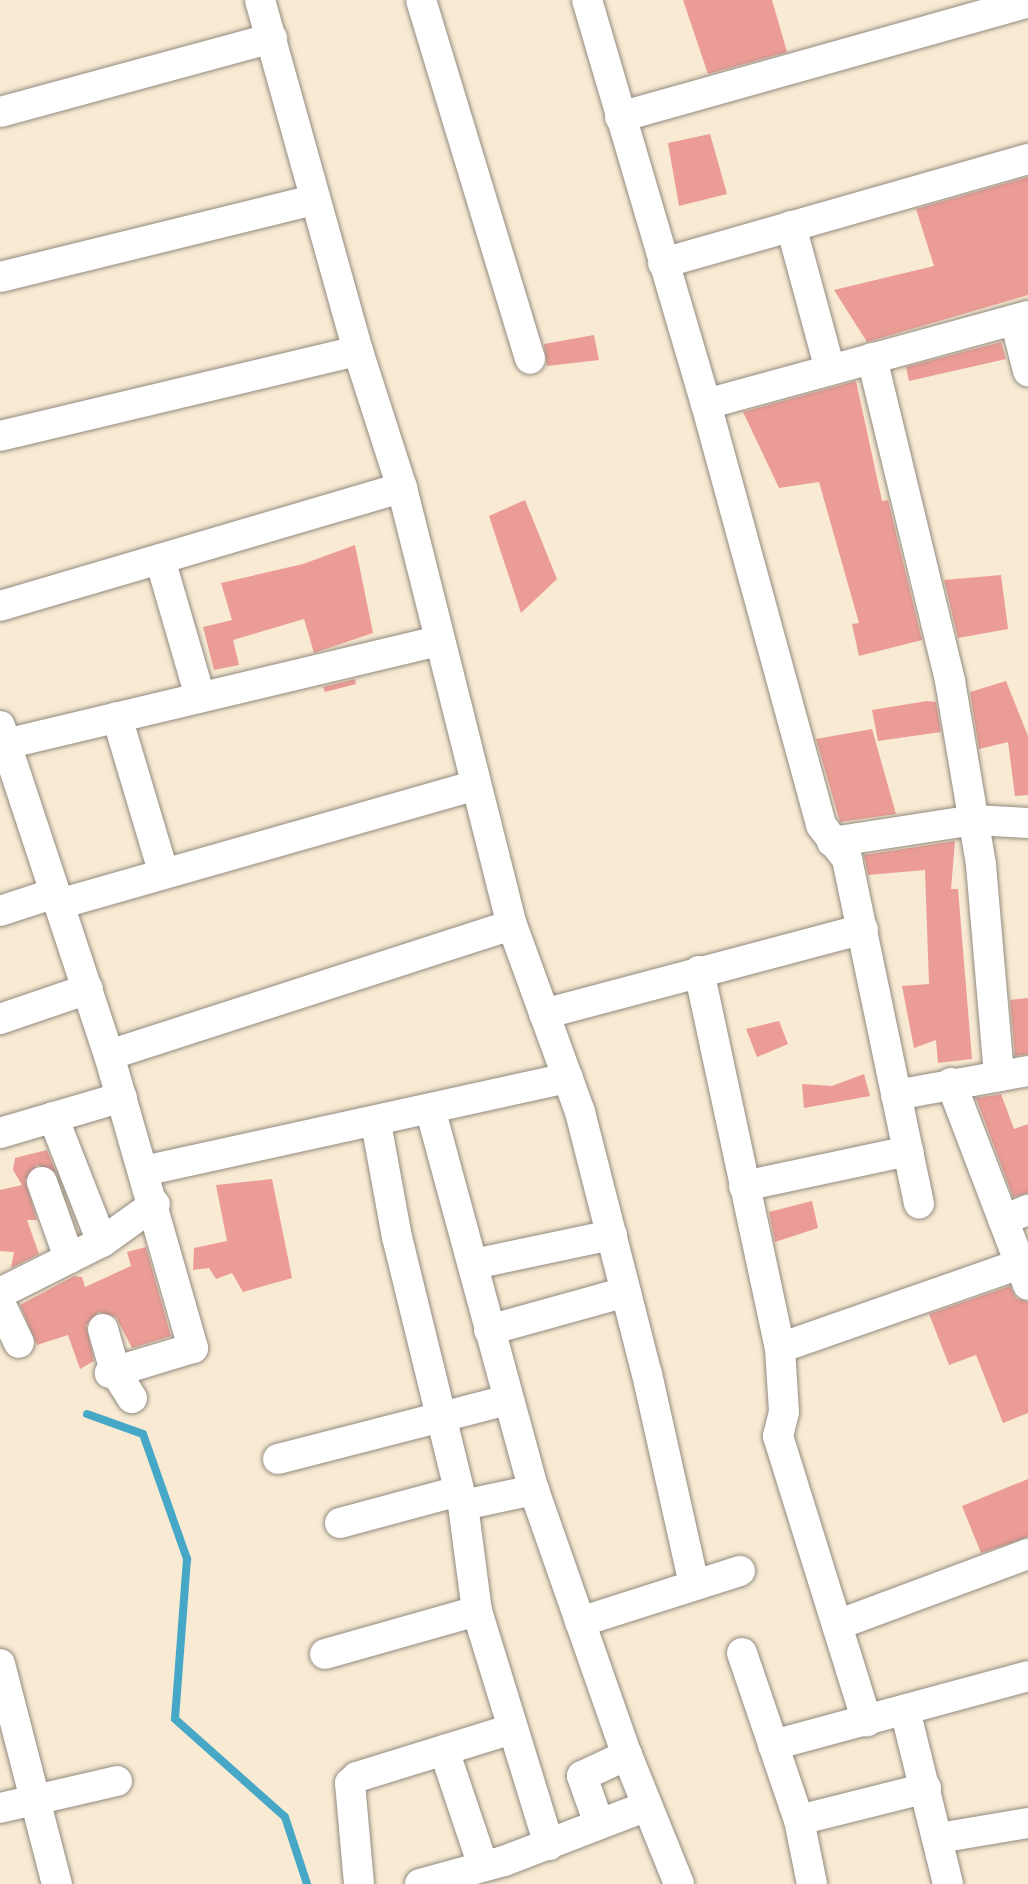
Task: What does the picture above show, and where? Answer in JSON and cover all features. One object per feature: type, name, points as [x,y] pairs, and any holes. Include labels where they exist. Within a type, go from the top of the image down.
[{"type":"street","points":[[260,0],[314,200],[402,488],[474,786],[512,925],[568,1079],[612,1235],[694,1585]]},
{"type":"street","points":[[422,0],[530,359]]},
{"type":"street","points":[[587,0],[706,404],[821,825],[847,859],[919,1204]]},
{"type":"street","points":[[620,117],[1028,2]]},
{"type":"street","points":[[0,112],[272,38]]},
{"type":"street","points":[[663,262],[1028,159]]},
{"type":"street","points":[[0,277],[314,200]]},
{"type":"street","points":[[791,226],[830,370]]},
{"type":"street","points":[[706,404],[1021,318],[1028,371]]},
{"type":"street","points":[[0,436],[358,351]]},
{"type":"street","points":[[872,358],[950,681],[1014,1073],[897,1095]]},
{"type":"street","points":[[0,606],[402,488]]},
{"type":"street","points":[[160,559],[200,697]]},
{"type":"street","points":[[113,1372],[193,1348],[155,1204],[109,1055],[4,747],[117,717],[440,640]]},
{"type":"street","points":[[117,717],[163,872]]},
{"type":"street","points":[[0,911],[163,872],[474,786]]},
{"type":"street","points":[[832,842],[974,820],[1028,823]]},
{"type":"street","points":[[109,1055],[512,925]]},
{"type":"street","points":[[544,1014],[863,929]]},
{"type":"street","points":[[699,971],[780,1348],[784,1412],[778,1436],[867,1721]]},
{"type":"street","points":[[0,1019],[88,989]]},
{"type":"street","points":[[144,1171],[431,1112],[568,1079]]},
{"type":"street","points":[[780,1348],[1024,1274],[1016,1215],[951,1083]]},
{"type":"street","points":[[0,1133],[122,1097]]},
{"type":"street","points":[[431,1112],[474,1264],[507,1400],[534,1490],[627,1755],[679,1884]]},
{"type":"street","points":[[53,1117],[102,1242]]},
{"type":"street","points":[[376,1123],[439,1415],[461,1498],[477,1611],[549,1845]]},
{"type":"street","points":[[744,1186],[908,1151]]},
{"type":"street","points":[[42,1182],[69,1258]]},
{"type":"street","points":[[0,1293],[102,1242],[155,1204]]},
{"type":"street","points":[[474,1264],[612,1235]]},
{"type":"street","points":[[489,1330],[626,1292]]},
{"type":"street","points":[[0,1303],[19,1343]]},
{"type":"street","points":[[103,1329],[113,1372],[132,1398]]},
{"type":"street","points":[[278,1459],[439,1415],[507,1400]]},
{"type":"street","points":[[340,1522],[461,1498],[534,1490]]},
{"type":"street","points":[[837,1625],[1028,1554]]},
{"type":"street","points":[[580,1622],[740,1571]]},
{"type":"street","points":[[325,1654],[477,1611]]},
{"type":"street","points":[[742,1653],[799,1820],[813,1884]]},
{"type":"street","points":[[0,1664],[38,1799],[57,1884]]},
{"type":"street","points":[[773,1745],[1028,1676]]},
{"type":"street","points":[[905,1710],[939,1838],[948,1884]]},
{"type":"street","points":[[359,1884],[350,1783],[357,1777],[512,1729]]},
{"type":"street","points":[[444,1750],[483,1866]]},
{"type":"street","points":[[599,1824],[582,1776],[627,1755]]},
{"type":"street","points":[[0,1808],[117,1781]]},
{"type":"street","points":[[799,1820],[926,1788]]},
{"type":"street","points":[[420,1884],[549,1845],[647,1806]]},
{"type":"street","points":[[939,1838],[1028,1823]]},
{"type":"building","points":[[683,0],[772,0],[787,52],[708,74]]},
{"type":"building","points":[[710,134],[727,194],[679,206],[668,143]]},
{"type":"building","points":[[1028,177],[1028,295],[867,342],[834,290],[934,266],[916,209]]},
{"type":"building","points":[[594,335],[599,360],[547,366],[544,344]]},
{"type":"building","points":[[1001,342],[1006,359],[909,381],[906,367]]},
{"type":"building","points":[[856,381],[882,501],[888,500],[922,640],[859,656],[852,624],[859,623],[819,482],[779,488],[743,412]]},
{"type":"building","points":[[525,500],[557,579],[521,613],[489,516]]},
{"type":"building","points":[[355,545],[373,633],[314,653],[304,619],[233,640],[239,665],[214,670],[203,627],[232,620],[221,583],[303,564]]},
{"type":"building","points":[[1001,575],[1008,629],[958,638],[944,580]]},
{"type":"building","points":[[355,679],[356,684],[325,692],[323,687]]},
{"type":"building","points":[[1006,681],[1028,736],[1028,795],[1015,796],[1008,742],[979,749],[970,692]]},
{"type":"building","points":[[927,701],[936,702],[941,732],[878,741],[872,710]]},
{"type":"building","points":[[872,729],[896,814],[840,822],[816,739]]},
{"type":"building","points":[[955,841],[951,889],[958,889],[972,1059],[938,1063],[936,1040],[914,1048],[902,986],[929,984],[925,870],[868,875],[864,855]]},
{"type":"building","points":[[1028,998],[1028,1054],[1015,1056],[1010,1000]]},
{"type":"building","points":[[779,1021],[788,1044],[757,1057],[746,1029]]},
{"type":"building","points":[[864,1074],[870,1096],[804,1108],[802,1084],[832,1086]]},
{"type":"building","points":[[1001,1094],[1014,1129],[1028,1124],[1028,1193],[1013,1197],[976,1098]]},
{"type":"building","points":[[47,1150],[56,1172],[37,1165],[25,1180],[37,1220],[27,1220],[39,1254],[11,1268],[14,1252],[0,1251],[0,1190],[22,1185],[13,1170],[15,1158]]},
{"type":"building","points":[[272,1179],[292,1278],[243,1292],[232,1273],[216,1279],[209,1268],[193,1270],[194,1248],[227,1241],[216,1185]]},
{"type":"building","points":[[812,1201],[818,1228],[775,1242],[769,1212]]},
{"type":"building","points":[[146,1247],[171,1336],[132,1348],[116,1317],[99,1312],[86,1325],[94,1361],[80,1369],[68,1335],[37,1345],[20,1305],[74,1276],[82,1277],[85,1287],[131,1266],[127,1252]]},
{"type":"building","points":[[1010,1286],[1016,1298],[1028,1302],[1028,1413],[1003,1423],[976,1355],[949,1365],[929,1314]]},
{"type":"building","points":[[1028,1479],[1028,1537],[981,1553],[962,1506]]},
{"type":"waterway","points":[[87,1414],[143,1434],[187,1559],[175,1719],[285,1817],[307,1884]]}]
